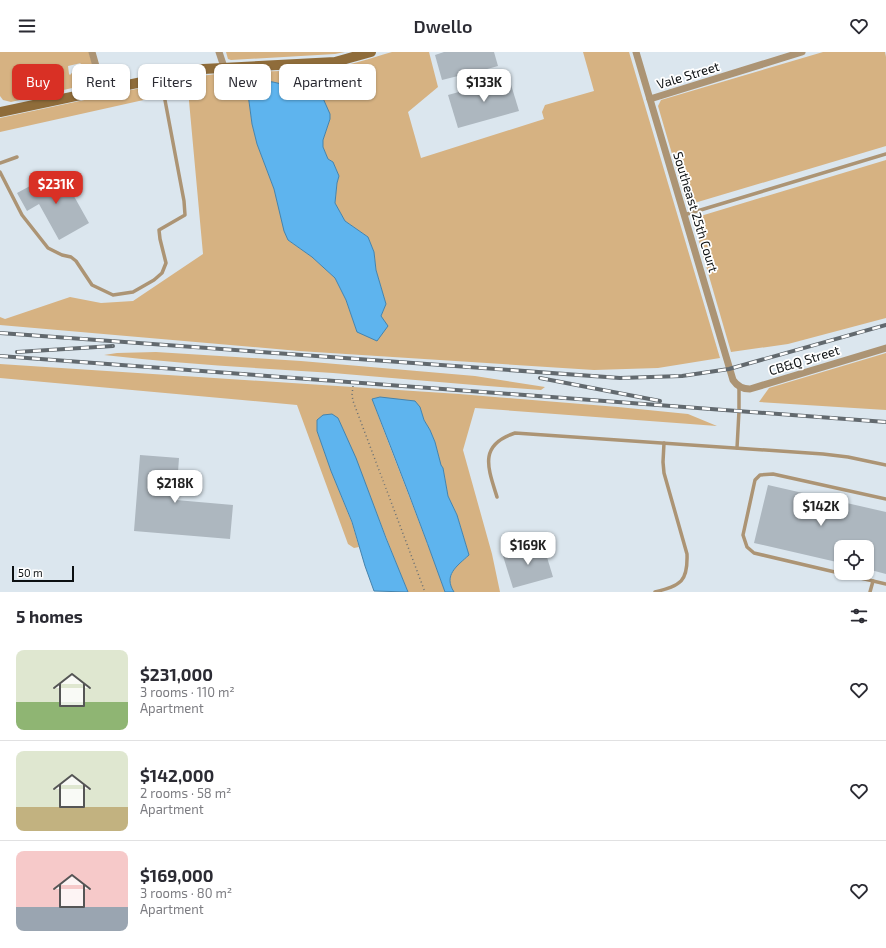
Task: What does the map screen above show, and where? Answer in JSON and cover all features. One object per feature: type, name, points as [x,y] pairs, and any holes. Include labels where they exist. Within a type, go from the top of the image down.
[{"type":"main road","points":[[271,65],[335,62],[371,52]]},
{"type":"main road","points":[[0,112],[72,97]]},
{"type":"street","points":[[92,52],[95,64]]},
{"type":"street","points":[[219,52],[223,64]]},
{"type":"street","name":"Southeast 25th Court","points":[[636,52],[733,380],[739,387]]},
{"type":"street","name":"Vale Street","points":[[650,99],[802,52]]},
{"type":"street","name":"CB&Q Street","points":[[739,387],[750,389],[886,348]]},
{"type":"lane","points":[[0,172],[22,215],[48,248],[62,255],[71,257],[76,261],[92,285],[114,295],[133,292],[154,280],[162,273],[166,263],[159,230],[185,215],[184,201],[165,100]]},
{"type":"lane","points":[[684,214],[886,154]]},
{"type":"lane","points":[[0,163],[17,157]]},
{"type":"lane","points":[[736,448],[739,387]]},
{"type":"lane","points":[[497,497],[489,472],[488,461],[491,450],[504,436],[515,433],[848,457],[886,465]]},
{"type":"lane","points":[[655,592],[679,583],[686,576],[687,566],[687,554],[664,473],[664,443]]},
{"type":"lane","points":[[886,500],[773,474],[760,475],[755,480],[743,535],[747,547],[754,554],[886,584]]},
{"type":"lane","points":[[870,592],[873,581]]},
{"type":"path","points":[[353,386],[352,394],[354,401],[425,592]]},
{"type":"shaded area","points":[[0,52],[89,52],[92,64],[80,64],[81,63],[68,66],[69,74],[70,75],[72,73],[72,88],[64,90],[64,64],[12,64],[12,100],[20,100],[11,102],[3,100],[0,96]]},
{"type":"shaded area","points":[[226,52],[345,52],[335,54],[231,60],[228,59]]},
{"type":"shaded area","points":[[392,52],[429,52],[438,87],[408,112],[421,158],[544,119],[542,112],[545,105],[594,91],[583,52],[629,52],[720,358],[658,368],[594,370],[299,351],[0,325],[0,317],[5,319],[70,297],[101,303],[133,301],[203,254],[189,100],[206,100],[206,75],[214,74],[214,100],[249,100],[252,124],[257,144],[274,189],[288,240],[312,257],[335,278],[346,300],[357,332],[381,316],[386,304],[376,270],[374,252],[368,237],[345,221],[335,203],[339,176],[333,162],[328,159],[323,147],[323,140],[330,119],[323,100],[376,100],[376,64],[352,64]]},
{"type":"shaded area","points":[[823,52],[885,52],[886,146],[691,204],[686,202],[658,106],[661,100]]},
{"type":"shaded area","points":[[271,71],[279,71],[279,83],[271,82]]},
{"type":"shaded area","points":[[138,89],[138,100],[144,100],[0,132],[0,118],[84,100],[130,100],[130,90]]},
{"type":"shaded area","points":[[886,160],[886,318],[788,344],[731,352],[693,221],[694,218]]},
{"type":"shaded area","points":[[156,352],[301,361],[475,376],[545,387],[541,390],[104,355],[117,353]]},
{"type":"shaded area","points":[[886,353],[886,410],[759,402],[769,388]]},
{"type":"shaded area","points":[[0,364],[459,394],[618,407],[688,414],[717,426],[475,408],[463,450],[492,554],[500,592],[454,592],[450,581],[453,571],[469,555],[457,515],[448,496],[443,468],[441,466],[435,442],[430,430],[424,420],[420,407],[380,397],[372,399],[445,592],[408,592],[338,418],[317,431],[352,523],[359,547],[354,548],[348,544],[297,405],[0,378]]},
{"type":"water","points":[[271,82],[279,83],[279,100],[324,100],[330,114],[330,119],[323,140],[323,147],[328,159],[333,162],[339,176],[335,203],[345,221],[368,237],[374,252],[376,270],[386,304],[381,316],[388,326],[377,341],[357,332],[346,300],[335,278],[312,257],[288,240],[284,231],[274,189],[257,144],[252,124],[249,100],[271,100]]},
{"type":"water","points":[[380,397],[415,401],[420,407],[424,420],[435,442],[443,468],[448,496],[457,515],[469,555],[453,571],[450,581],[454,592],[445,592],[372,399]]},
{"type":"water","points":[[332,414],[338,418],[356,458],[408,592],[374,591],[352,522],[331,471],[317,431],[317,420],[323,415]]},
{"type":"building","points":[[444,52],[494,52],[498,66],[442,80],[435,55]]},
{"type":"building","points":[[509,78],[519,111],[458,128],[448,95]]},
{"type":"building","points":[[61,173],[89,223],[59,240],[39,204],[27,211],[17,193],[30,186],[32,189]]},
{"type":"building","points":[[140,455],[179,458],[176,500],[233,505],[230,539],[134,531]]},
{"type":"building","points":[[768,485],[886,512],[886,574],[874,571],[874,540],[834,540],[834,561],[754,543]]},
{"type":"building","points":[[543,544],[553,577],[513,588],[503,556]]},
{"type":"railway","points":[[0,333],[620,378],[682,376],[729,369],[886,325]]},
{"type":"railway","points":[[17,352],[113,346]]},
{"type":"railway","points":[[0,356],[886,422]]},
{"type":"railway","points":[[540,378],[660,401]]}]
